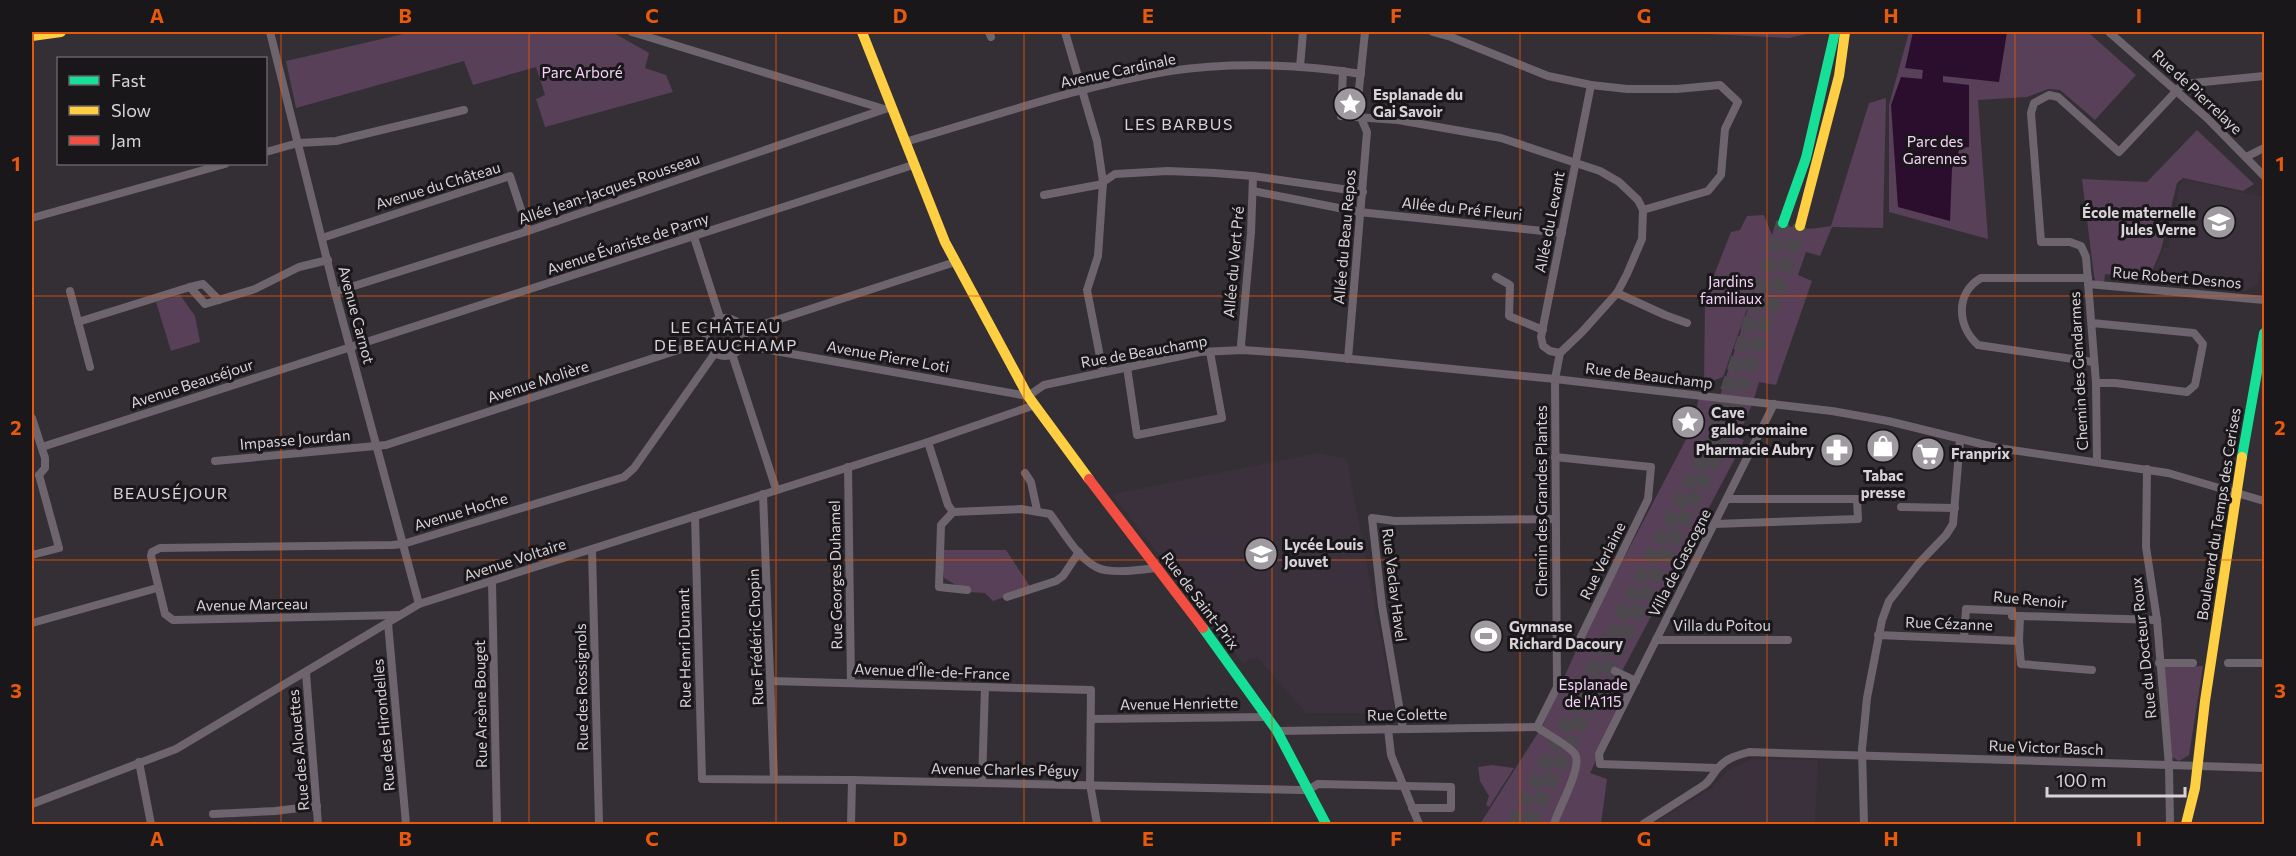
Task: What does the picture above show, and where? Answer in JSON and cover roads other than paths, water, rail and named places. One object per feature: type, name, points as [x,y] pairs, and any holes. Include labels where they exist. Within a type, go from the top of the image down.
[{"type":"main road","points":[[32,36],[61,32]]},
{"type":"main road","name":"Rue de Saint-Prix","points":[[862,32],[887,108],[905,142],[955,262],[1031,401],[1156,568],[1183,600],[1277,731],[1326,825]]},
{"type":"main road","points":[[1783,223],[1806,158],[1835,32]]},
{"type":"main road","points":[[1800,226],[1839,76],[1845,32]]},
{"type":"main road","name":"Boulevard du Temps des Cerises","points":[[2186,823],[2237,493],[2265,333]]},
{"type":"street","name":"Avenue Carnot","points":[[270,32],[335,292],[419,604]]},
{"type":"street","points":[[632,32],[887,108]]},
{"type":"street","points":[[1065,32],[1097,141],[1103,183],[1098,256],[1088,290],[1103,372]]},
{"type":"street","points":[[1300,68],[1303,32]]},
{"type":"street","points":[[1361,74],[1365,32]]},
{"type":"street","points":[[1433,32],[1548,76],[1591,85],[1677,89],[1719,85],[1738,102],[1725,129],[1721,175],[1708,191],[1643,210]]},
{"type":"street","name":"Rue de Pierrelaye","points":[[2109,32],[2176,90],[2265,176]]},
{"type":"street","name":"Avenue Cardinale","points":[[905,142],[1082,90],[1171,71],[1228,66],[1300,68],[1361,74]]},
{"type":"street","points":[[1343,71],[1341,116],[1398,120],[1501,138],[1600,171],[1619,182],[1638,200],[1643,210],[1642,238],[1617,293],[1560,353],[1550,351],[1543,346],[1541,337],[1543,330],[1509,316],[1510,285],[1496,277]]},
{"type":"street","name":"Allée du Beau Repos","points":[[1348,359],[1367,132],[1357,108],[1361,74]]},
{"type":"street","points":[[2176,90],[2183,84],[2265,76]]},
{"type":"street","name":"Allée du Levant","points":[[1543,330],[1591,85]]},
{"type":"street","name":"Chemin des Gendarmes","points":[[2097,462],[2096,383],[2086,256],[2081,246],[2070,242],[2041,242],[2031,113],[2034,103],[2049,95],[2058,97],[2118,152],[2176,90]]},
{"type":"street","name":"Allée Jean-Jacques Rousseau","points":[[335,292],[528,231],[887,108]]},
{"type":"street","points":[[267,152],[298,143],[336,141],[464,110]]},
{"type":"street","points":[[2246,157],[2265,148]]},
{"type":"street","points":[[32,218],[221,165]]},
{"type":"street","name":"Avenue Évariste de Parny","points":[[350,347],[913,165]]},
{"type":"street","points":[[1044,195],[1103,183],[1115,174],[1147,172],[1253,176],[1363,192]]},
{"type":"street","name":"Avenue du Château","points":[[322,238],[510,176],[528,231]]},
{"type":"street","name":"Allée du Vert Pré","points":[[1243,350],[1242,335],[1253,176]]},
{"type":"street","name":"Allée du Pré Fleuri","points":[[1253,191],[1359,212],[1562,233]]},
{"type":"street","points":[[694,237],[720,318]]},
{"type":"street","points":[[190,287],[205,304],[255,289],[299,267],[328,260]]},
{"type":"street","points":[[743,331],[955,262]]},
{"type":"street","name":"Rue Robert Desnos","points":[[2094,362],[1978,345],[1969,337],[1963,326],[1963,293],[1981,278],[2088,281],[2265,300]]},
{"type":"street","points":[[78,322],[204,284],[219,300]]},
{"type":"street","points":[[70,291],[90,368]]},
{"type":"street","points":[[1617,293],[1687,323]]},
{"type":"street","points":[[720,318],[731,318],[743,331],[742,345],[732,354],[715,353],[706,341],[710,324],[720,318]]},
{"type":"street","points":[[2092,323],[2194,333],[2200,340],[2203,350],[2195,385],[2187,392],[2115,383],[2096,383]]},
{"type":"street","name":"Avenue Molière","points":[[378,446],[706,341]]},
{"type":"street","name":"Avenue Pierre Loti","points":[[742,345],[1031,401]]},
{"type":"street","name":"Avenue Beauséjour","points":[[42,447],[350,347]]},
{"type":"street","name":"Rue de Beauchamp","points":[[1031,401],[1044,385],[1200,352],[1243,350],[1555,379],[1858,415],[2029,454],[2168,473],[2265,501]]},
{"type":"street","points":[[1127,367],[1137,435],[1222,418],[1210,352]]},
{"type":"street","name":"Avenue Hoche","points":[[151,556],[156,549],[165,548],[403,544],[630,474],[715,353]]},
{"type":"street","name":"Chemin des Grandes Plantes","points":[[1537,727],[1557,687],[1554,519],[1555,379],[1560,353]]},
{"type":"street","points":[[732,354],[776,489]]},
{"type":"street","name":"Avenue Voltaire","points":[[32,804],[176,749],[419,604],[928,442],[1031,401]]},
{"type":"street","name":"Villa de Gascogne","points":[[1717,768],[1600,764],[1599,754],[1774,404]]},
{"type":"street","points":[[32,418],[42,447],[45,468],[35,476],[59,548],[32,555]]},
{"type":"street","points":[[1864,825],[1862,756],[1867,698],[1878,635],[1889,601],[1951,529],[1955,508],[1960,440]]},
{"type":"street","points":[[928,442],[948,505],[953,512]]},
{"type":"street","name":"Impasse Jourdan","points":[[214,461],[378,446]]},
{"type":"street","name":"Rue Verlaine","points":[[1555,458],[1651,467],[1648,499],[1577,645],[1556,644]]},
{"type":"street","name":"Rue Georges Duhamel","points":[[848,467],[851,683]]},
{"type":"street","name":"Rue du Docteur Roux","points":[[2147,469],[2146,547],[2157,620],[2169,766],[2170,825]]},
{"type":"street","points":[[1024,473],[1031,482],[1037,510]]},
{"type":"street","name":"Rue Frédéric Chopin","points":[[763,495],[774,779]]},
{"type":"street","points":[[1714,524],[1858,519],[1857,499],[1727,499]]},
{"type":"street","points":[[1901,507],[1955,508]]},
{"type":"street","points":[[967,590],[939,587],[941,525],[953,512],[1037,510],[1050,514],[1085,559],[1098,568],[1156,568]]},
{"type":"street","name":"Rue Henri Dunant","points":[[695,516],[702,779]]},
{"type":"street","name":"Rue Vaclav Havel","points":[[1403,729],[1382,606],[1372,518],[1395,521],[1554,519]]},
{"type":"street","name":"Rue des Rossignols","points":[[592,550],[599,825]]},
{"type":"street","points":[[1007,597],[1063,576],[1079,552]]},
{"type":"street","name":"Avenue Marceau","points":[[151,556],[165,614],[173,620],[401,615]]},
{"type":"street","name":"Rue Arsène Bouget","points":[[492,582],[497,825]]},
{"type":"street","points":[[32,623],[157,588]]},
{"type":"street","name":"Rue Renoir","points":[[1964,639],[1966,609],[2012,611],[2012,615],[2020,616],[2157,620]]},
{"type":"street","points":[[2020,616],[2021,664],[2092,670]]},
{"type":"street","name":"Rue des Hirondelles","points":[[388,623],[406,825]]},
{"type":"street","name":"Rue Cézanne","points":[[1878,635],[2019,641]]},
{"type":"street","name":"Villa du Poitou","points":[[1656,640],[1788,640]]},
{"type":"street","points":[[2160,663],[2193,663]]},
{"type":"street","points":[[2229,663],[2265,663]]},
{"type":"street","points":[[1615,671],[1636,681]]},
{"type":"street","name":"Rue des Alouettes","points":[[306,673],[318,825]]},
{"type":"street","name":"Avenue d'Île-de-France","points":[[771,681],[1091,690],[1091,719]]},
{"type":"street","points":[[982,783],[986,687]]},
{"type":"street","name":"Avenue Henriette","points":[[1091,719],[1267,717]]},
{"type":"street","points":[[1091,719],[1090,784],[1097,825]]},
{"type":"street","points":[[1537,727],[1575,754],[1578,762],[1575,776],[1558,810],[1554,825]]},
{"type":"street","name":"Rue Colette","points":[[1277,731],[1537,727]]},
{"type":"street","points":[[1388,729],[1391,755],[1419,825]]},
{"type":"street","name":"Rue Victor Basch","points":[[1717,768],[1726,760],[1749,752],[2265,768]]},
{"type":"street","points":[[139,762],[151,825]]},
{"type":"street","points":[[1643,825],[1712,779],[1717,768]]},
{"type":"street","name":"Avenue Charles Péguy","points":[[702,779],[1090,784],[1308,790],[1318,784],[1451,787],[1451,808],[1412,808]]},
{"type":"street","points":[[851,825],[852,780]]},
{"type":"street","points":[[213,814],[317,806]]},
{"type":"tunnel","points":[[1514,824],[1709,445],[1783,223]]},
{"type":"tunnel","points":[[1529,824],[1723,443],[1800,226]]},
{"type":"place","name":"Esplanade du Gai Savoir","points":[[1350,104]]},
{"type":"place","name":"École maternelle Jules Verne","points":[[2219,222]]},
{"type":"place","name":"Cave gallo-romaine","points":[[1688,422]]},
{"type":"place","name":"Tabac presse","points":[[1883,446]]},
{"type":"place","name":"Pharmacie Aubry","points":[[1837,450]]},
{"type":"place","name":"Franprix","points":[[1928,454]]},
{"type":"place","name":"Lycée Louis Jouvet","points":[[1261,554]]},
{"type":"place","name":"Gymnase Richard Dacoury","points":[[1486,636]]},
{"type":"district","name":"LES BARBUS","points":[[1179,124]]},
{"type":"district","name":"LE CHÂTEAU DE BEAUCHAMP","points":[[726,336]]},
{"type":"district","name":"BEAUSÉJOUR","points":[[171,493]]},
{"type":"park label","name":"Parc Arboré","points":[[582,73]]},
{"type":"park label","name":"Parc des Garennes","points":[[1935,150]]},
{"type":"park label","name":"Jardins familiaux","points":[[1731,290]]},
{"type":"park label","name":"Esplanade de l'A115","points":[[1593,694]]}]
